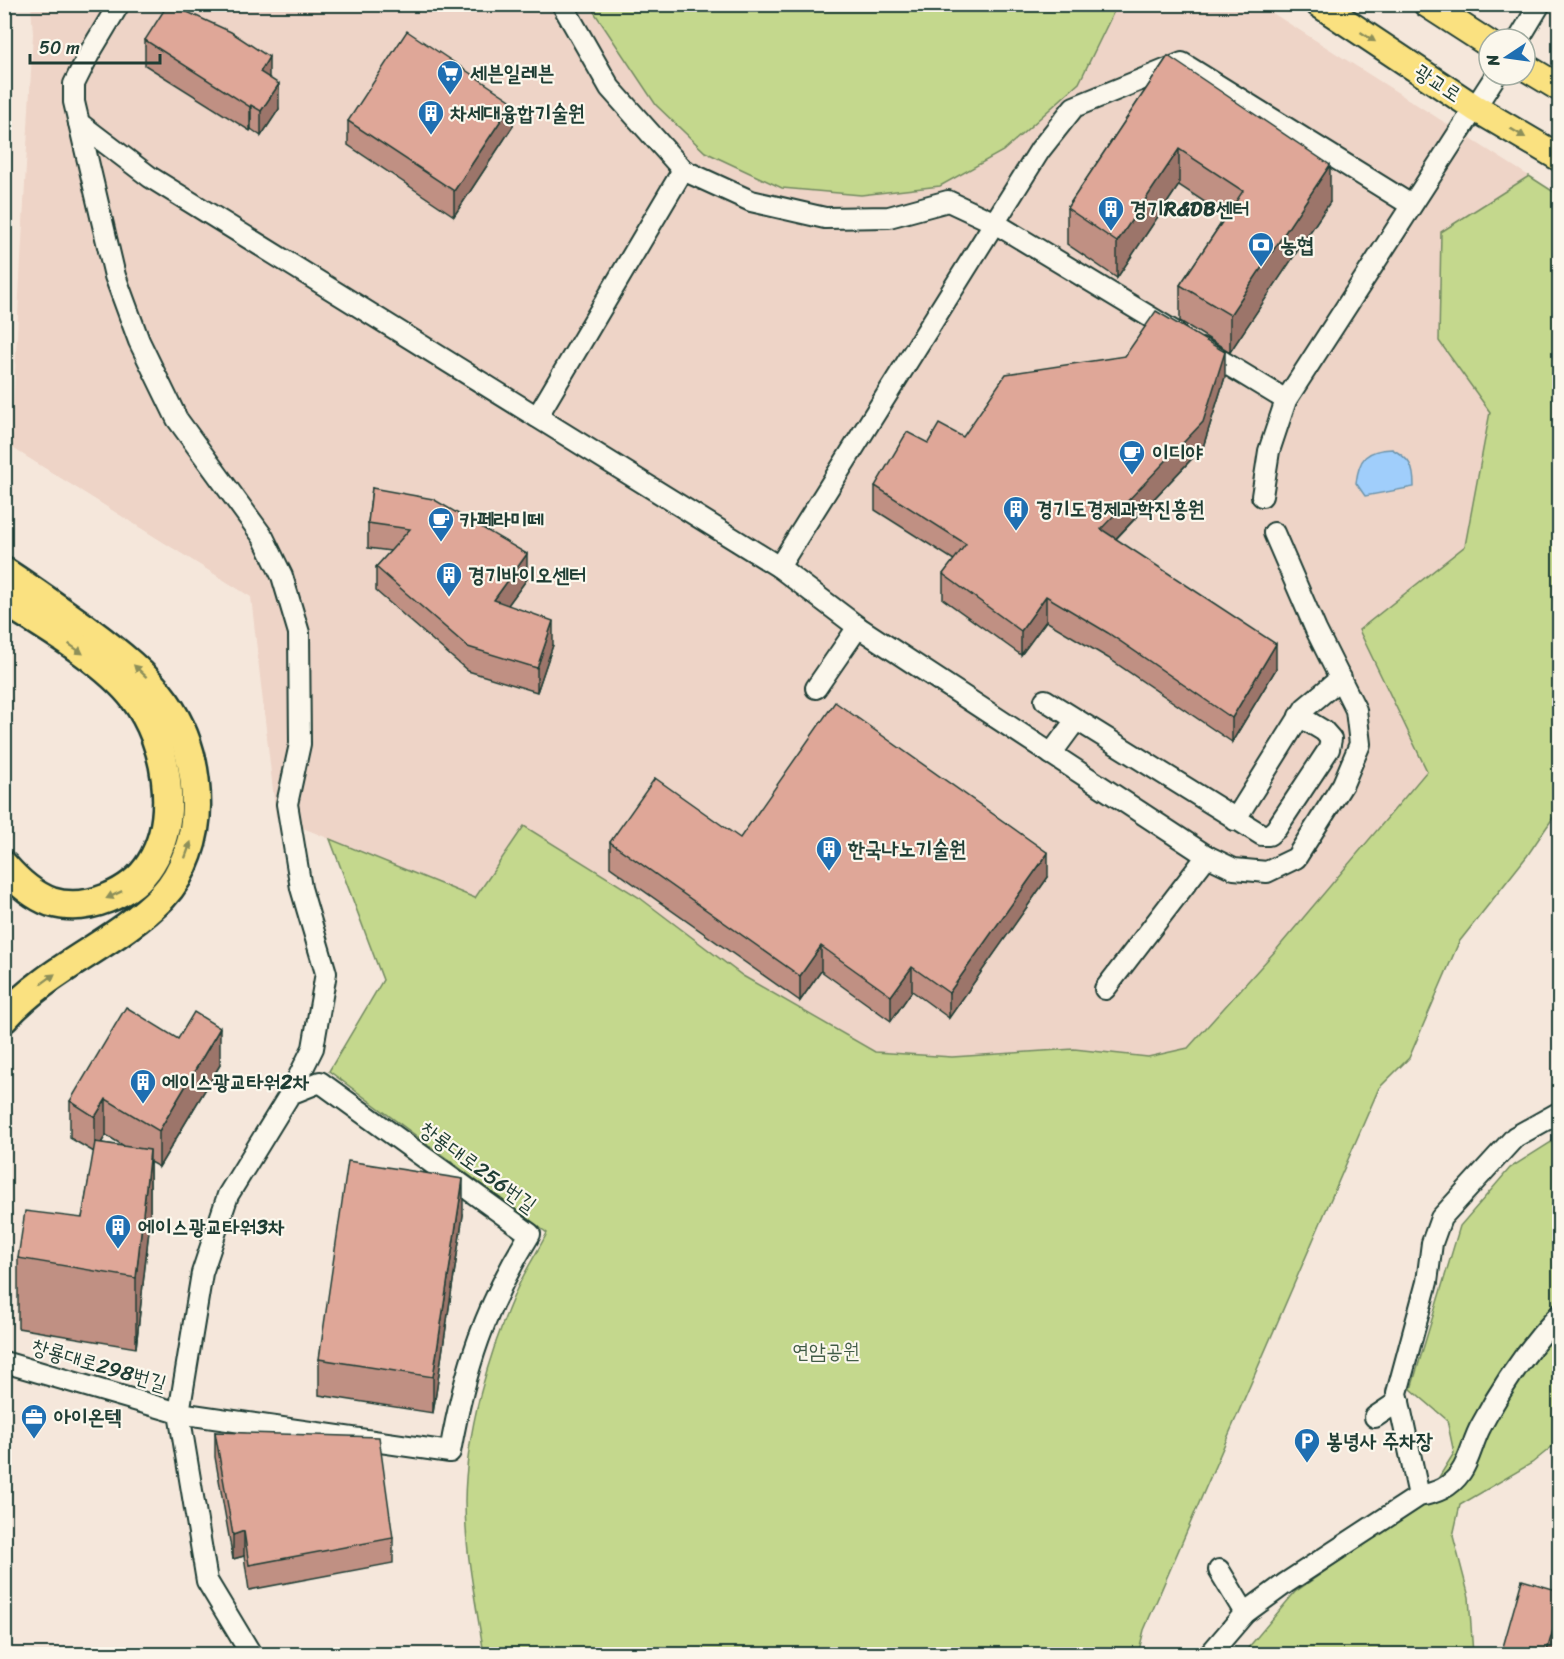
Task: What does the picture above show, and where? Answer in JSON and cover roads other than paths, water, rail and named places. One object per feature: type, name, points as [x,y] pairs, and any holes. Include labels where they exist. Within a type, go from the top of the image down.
[{"type":"highway","points":[[4,572],[31,603],[134,697],[153,730],[159,749],[165,785],[165,818],[157,851],[141,876],[120,892],[94,902],[68,904],[41,898],[16,879],[4,866]]},
{"type":"highway","points":[[4,600],[31,603],[126,659],[160,693],[188,751],[196,790],[196,818],[192,839],[181,870],[164,895],[133,920],[47,978],[4,1018]]},
{"type":"main road","name":"광교로","points":[[1319,4],[1476,108],[1560,159]]},
{"type":"main road","points":[[1428,4],[1477,36]]},
{"type":"main road","points":[[1537,74],[1560,88]]},
{"type":"street","points":[[119,4],[74,84],[74,102],[115,276],[139,341],[177,419],[263,537],[282,576],[299,633],[300,744],[286,804],[301,888],[326,973],[313,1048],[290,1094],[228,1195],[202,1273],[179,1413],[207,1581],[250,1654]]},
{"type":"street","points":[[562,4],[610,88],[683,170],[751,201],[825,218],[889,216],[948,201],[993,222],[1286,400]]},
{"type":"street","points":[[1526,27],[1540,4]]},
{"type":"street","points":[[779,567],[993,222],[1040,150],[1074,107],[1182,63],[1411,205]]},
{"type":"street","points":[[1262,496],[1269,451],[1286,400],[1489,87]]},
{"type":"street","points":[[79,123],[150,177],[779,567],[858,627],[1207,856],[1234,869],[1267,872],[1296,858],[1343,784],[1360,744],[1356,710],[1316,630],[1274,533]]},
{"type":"street","points":[[537,417],[683,170]]},
{"type":"street","points":[[816,688],[858,627]]},
{"type":"street","points":[[1235,820],[1299,716],[1305,708],[1341,678]]},
{"type":"street","points":[[1046,700],[1262,835],[1269,835],[1276,829],[1329,749],[1331,739],[1324,731],[1299,716]]},
{"type":"street","points":[[1051,754],[1076,720]]},
{"type":"street","points":[[1105,989],[1207,856]]},
{"type":"street","name":"창룡대로256번길","points":[[179,1413],[450,1452],[459,1403],[482,1324],[504,1276],[530,1234],[320,1082],[290,1094]]},
{"type":"street","points":[[1419,1496],[1397,1393],[1426,1282],[1432,1243],[1442,1218],[1515,1137],[1560,1112]]},
{"type":"street","points":[[1210,1654],[1245,1612],[1286,1582],[1419,1496],[1440,1492],[1461,1472],[1480,1428],[1499,1394],[1542,1332],[1560,1314]]},
{"type":"street","name":"창룡대로298번길","points":[[4,1362],[179,1413]]},
{"type":"street","points":[[1375,1417],[1399,1401]]},
{"type":"street","points":[[1219,1570],[1245,1612]]},
{"type":"water","points":[[1392,449],[1410,464],[1414,487],[1365,496],[1356,483],[1359,467],[1365,457],[1370,454]]},
{"type":"place","name":"세븐일레븐","points":[[450,96]]},
{"type":"place","name":"차세대융합기술원","points":[[431,136]]},
{"type":"place","name":"경기R&DB센터","points":[[1111,232]]},
{"type":"place","name":"농협","points":[[1261,268]]},
{"type":"place","name":"이디야","points":[[1132,476]]},
{"type":"place","name":"경기도경제과학진흥원","points":[[1016,532]]},
{"type":"place","name":"카페라미떼","points":[[441,543]]},
{"type":"place","name":"경기바이오센터","points":[[449,598]]},
{"type":"place","name":"한국나노기술원","points":[[829,872]]},
{"type":"place","name":"에이스광교타워2차","points":[[143,1105]]},
{"type":"place","name":"에이스광교타워3차","points":[[118,1250]]},
{"type":"place","name":"아이온텍","points":[[34,1440]]},
{"type":"place","name":"봉녕사 주차장","points":[[1307,1464]]},
{"type":"park label","name":"연암공원","points":[[826,1351]]}]
